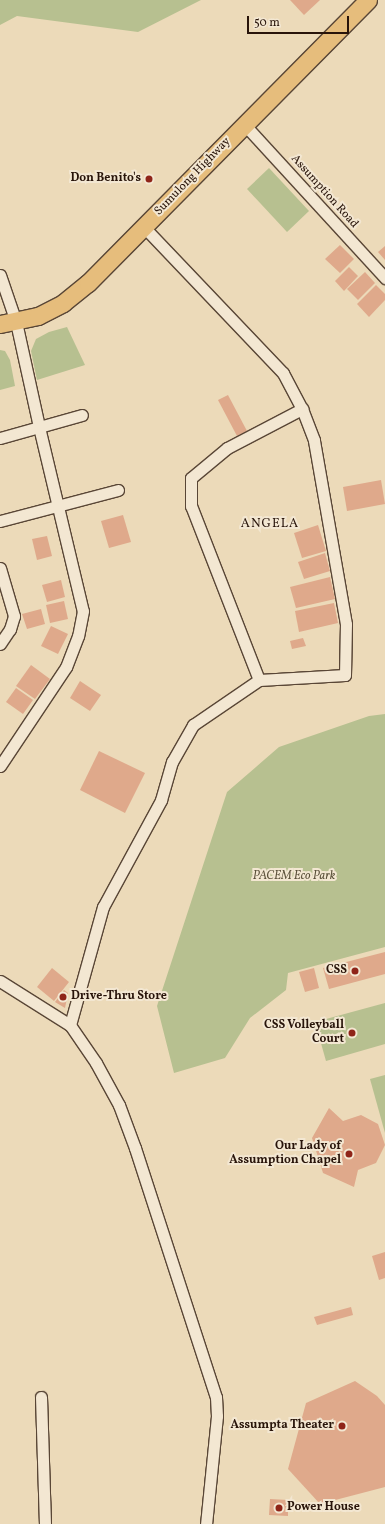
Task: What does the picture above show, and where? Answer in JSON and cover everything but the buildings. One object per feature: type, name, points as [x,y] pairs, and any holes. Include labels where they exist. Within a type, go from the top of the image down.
[{"type":"main road","name":"Sumulong Highway","points":[[8,323],[38,316],[62,303],[88,283],[368,0]]},
{"type":"street","name":"Assumption Road","points":[[244,124],[385,278]]},
{"type":"street","points":[[70,1025],[103,907],[161,800],[172,762],[193,725],[259,680],[345,675],[346,624],[314,440],[302,409],[283,373],[144,227]]},
{"type":"street","points":[[0,275],[8,323],[38,427],[83,611],[78,636],[66,666],[0,766]]},
{"type":"street","points":[[259,680],[191,506],[192,478],[227,448],[302,409]]},
{"type":"street","points":[[0,438],[82,415]]},
{"type":"street","points":[[0,521],[118,490]]},
{"type":"street","points":[[0,568],[4,591],[14,616],[10,629],[0,644]]},
{"type":"street","points":[[0,981],[70,1025],[96,1063],[119,1105],[135,1148],[216,1397],[217,1416],[206,1524]]},
{"type":"street","points":[[41,1397],[45,1524]]},
{"type":"green space","points":[[0,0],[201,0],[138,32],[17,16],[0,25]]},
{"type":"green space","points":[[269,168],[309,211],[287,232],[247,189]]},
{"type":"green space","points":[[67,327],[85,365],[37,380],[31,351],[36,339],[49,332]]},
{"type":"green space","points":[[0,350],[5,351],[10,360],[15,386],[0,390]]},
{"type":"green space","name":"PACEM Eco Park","points":[[385,714],[385,947],[288,973],[286,990],[250,1018],[225,1058],[174,1073],[157,1006],[227,792],[279,747],[369,716]]},
{"type":"green space","name":"CSS Volleyball Court","points":[[385,1003],[385,1044],[326,1061],[315,1022]]},
{"type":"green space","points":[[385,1075],[385,1133],[370,1079]]},
{"type":"place","name":"Don Benito's","points":[[149,179]]},
{"type":"place","name":"CSS","points":[[355,971]]},
{"type":"place","name":"Drive-Thru Store","points":[[63,997]]},
{"type":"place","name":"CSS Volleyball Court","points":[[352,1033]]},
{"type":"place","name":"Our Lady of Assumption Chapel","points":[[349,1154]]},
{"type":"place","name":"Assumpta Theater","points":[[342,1426]]},
{"type":"place","name":"Power House","points":[[279,1508]]},
{"type":"district","name":"ANGELA","points":[[270,524]]}]
